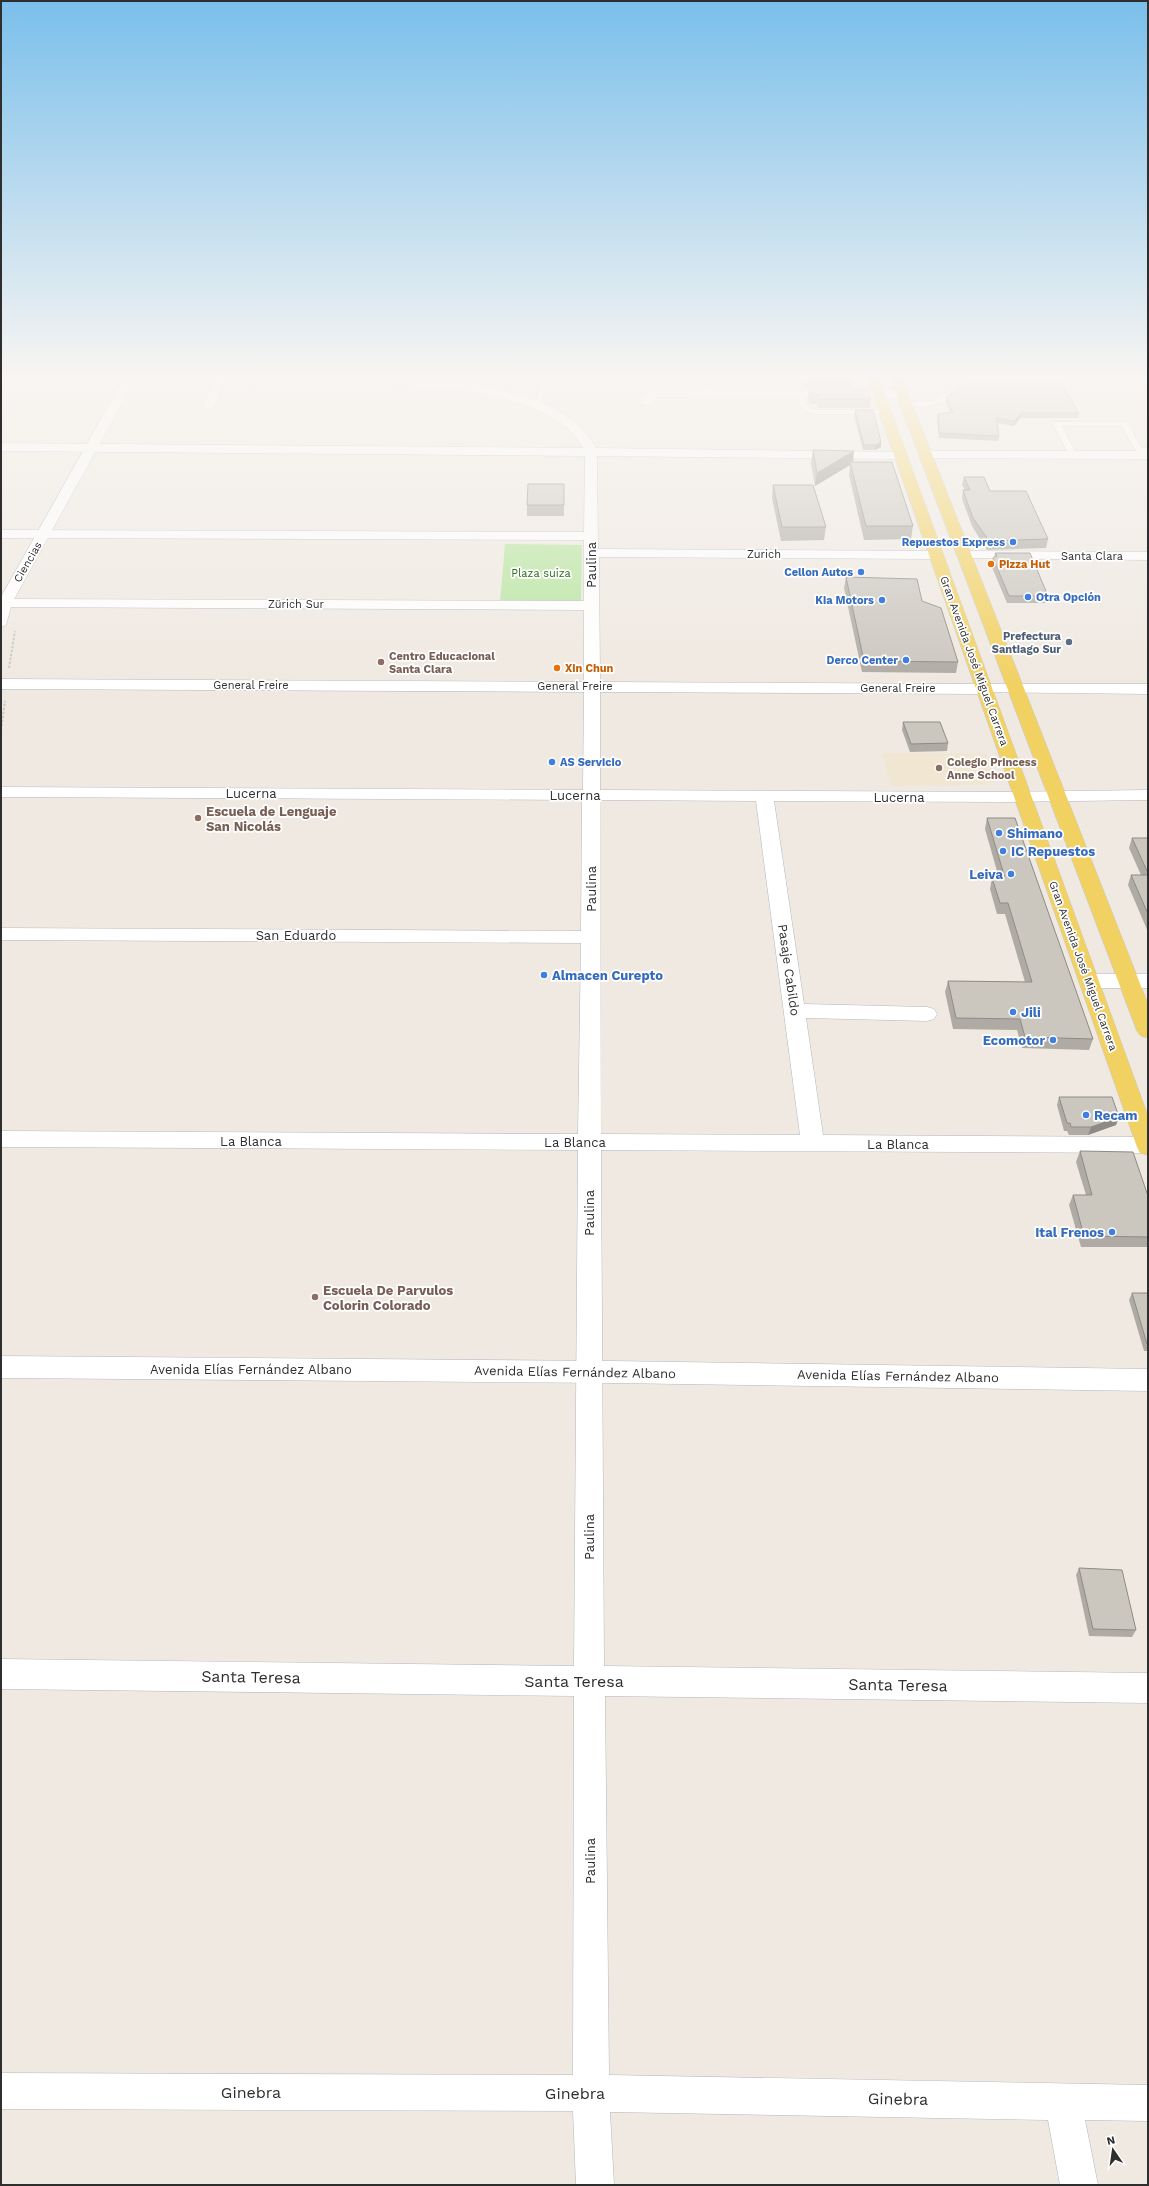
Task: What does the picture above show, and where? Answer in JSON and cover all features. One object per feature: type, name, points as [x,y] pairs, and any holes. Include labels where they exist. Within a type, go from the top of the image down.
[{"type":"main road","name":"Gran Avenida José Miguel Carrera","points":[[909,480],[1148,1146]]},
{"type":"main road","points":[[936,480],[1058,796],[1138,981],[1148,1031]]},
{"type":"street","name":"Ciencias","points":[[1,622],[3,603],[45,534],[74,480]]},
{"type":"street","name":"Paulina","points":[[591,480],[592,795],[588,1372],[591,2093],[595,2185]]},
{"type":"street","points":[[1,534],[591,536]]},
{"type":"street","name":"Zurich","points":[[591,554],[936,555]]},
{"type":"street","name":"Santa Clara","points":[[964,555],[1148,556]]},
{"type":"street","name":"Zürich Sur","points":[[3,603],[592,606]]},
{"type":"street","name":"General Freire","points":[[1,684],[1148,689]]},
{"type":"street","name":"Lucerna","points":[[1,792],[1023,797],[1148,795]]},
{"type":"street","name":"Pasaje Cabildo","points":[[764,796],[813,1144]]},
{"type":"street","name":"San Eduardo","points":[[1,934],[591,937]]},
{"type":"street","points":[[1089,980],[1138,981]]},
{"type":"street","points":[[794,1011],[927,1014]]},
{"type":"street","name":"La Blanca","points":[[1,1139],[1148,1146]]},
{"type":"street","name":"Avenida Elías Fernández Albano","points":[[1,1367],[588,1372],[1148,1380]]},
{"type":"street","name":"Santa Teresa","points":[[1,1674],[1148,1688]]},
{"type":"street","name":"Ginebra","points":[[1,2091],[591,2093],[1148,2103]]},
{"type":"street","points":[[1063,2102],[1079,2185]]},
{"type":"shaded area","name":"Colegio Princess Anne School","points":[[882,753],[987,754],[996,782],[977,785],[891,786]]},
{"type":"green space","name":"Plaza suiza","points":[[505,544],[582,545],[581,602],[500,602]]},
{"type":"building","points":[[855,480],[898,480],[913,526],[866,526]]},
{"type":"building","points":[[965,480],[985,480],[990,491],[1026,491],[1048,539],[989,541],[973,518],[963,490],[970,490]]},
{"type":"building","points":[[528,484],[564,484],[564,505],[527,505]]},
{"type":"building","points":[[773,485],[813,485],[826,527],[782,527]]},
{"type":"building","points":[[995,553],[1030,553],[1048,596],[1009,596],[993,558],[997,556]]},
{"type":"building","points":[[846,577],[917,579],[922,601],[941,608],[958,662],[864,661]]},
{"type":"building","points":[[903,722],[940,722],[948,743],[911,744]]},
{"type":"building","points":[[987,818],[1015,818],[1093,1039],[1025,1037],[1020,1019],[956,1018],[948,981],[1032,982],[1008,903],[1000,903],[992,878],[1005,878]]},
{"type":"building","points":[[1132,838],[1148,838],[1148,873]]},
{"type":"building","points":[[1131,875],[1148,875],[1148,914]]},
{"type":"building","name":"Recam","points":[[1059,1097],[1112,1097],[1119,1117],[1091,1127],[1071,1127],[1070,1123],[1067,1123]]},
{"type":"building","points":[[1080,1151],[1133,1152],[1148,1196],[1148,1237],[1084,1236],[1073,1195],[1092,1195]]},
{"type":"building","points":[[1132,1293],[1148,1293],[1148,1344],[1147,1344]]},
{"type":"building","points":[[1079,1568],[1122,1570],[1136,1630],[1093,1629]]},
{"type":"place","name":"Repuestos Express","points":[[1013,542]]},
{"type":"place","name":"Pizza Hut","points":[[991,564]]},
{"type":"place","name":"Cellon Autos","points":[[861,572]]},
{"type":"place","name":"Otra Opción","points":[[1028,597]]},
{"type":"place","name":"Kia Motors","points":[[882,600]]},
{"type":"place","name":"Prefectura Santiago Sur","points":[[1069,642]]},
{"type":"place","name":"Derco Center","points":[[906,660]]},
{"type":"place","name":"Centro Educacional Santa Clara","points":[[381,662]]},
{"type":"place","name":"Xin Chun","points":[[557,668]]},
{"type":"place","name":"AS Servicio","points":[[552,762]]},
{"type":"place","name":"Colegio Princess Anne School","points":[[939,768]]},
{"type":"place","name":"Escuela de Lenguaje San Nicolás","points":[[198,818]]},
{"type":"place","name":"Shimano","points":[[999,833]]},
{"type":"place","name":"IC Repuestos","points":[[1003,851]]},
{"type":"place","name":"Leiva","points":[[1011,874]]},
{"type":"place","name":"Almacen Curepto","points":[[544,975]]},
{"type":"place","name":"Jili","points":[[1013,1012]]},
{"type":"place","name":"Ecomotor","points":[[1053,1040]]},
{"type":"place","name":"Recam","points":[[1086,1115]]},
{"type":"place","name":"Ital Frenos","points":[[1112,1232]]},
{"type":"place","name":"Escuela De Parvulos Colorin Colorado","points":[[315,1297]]}]
